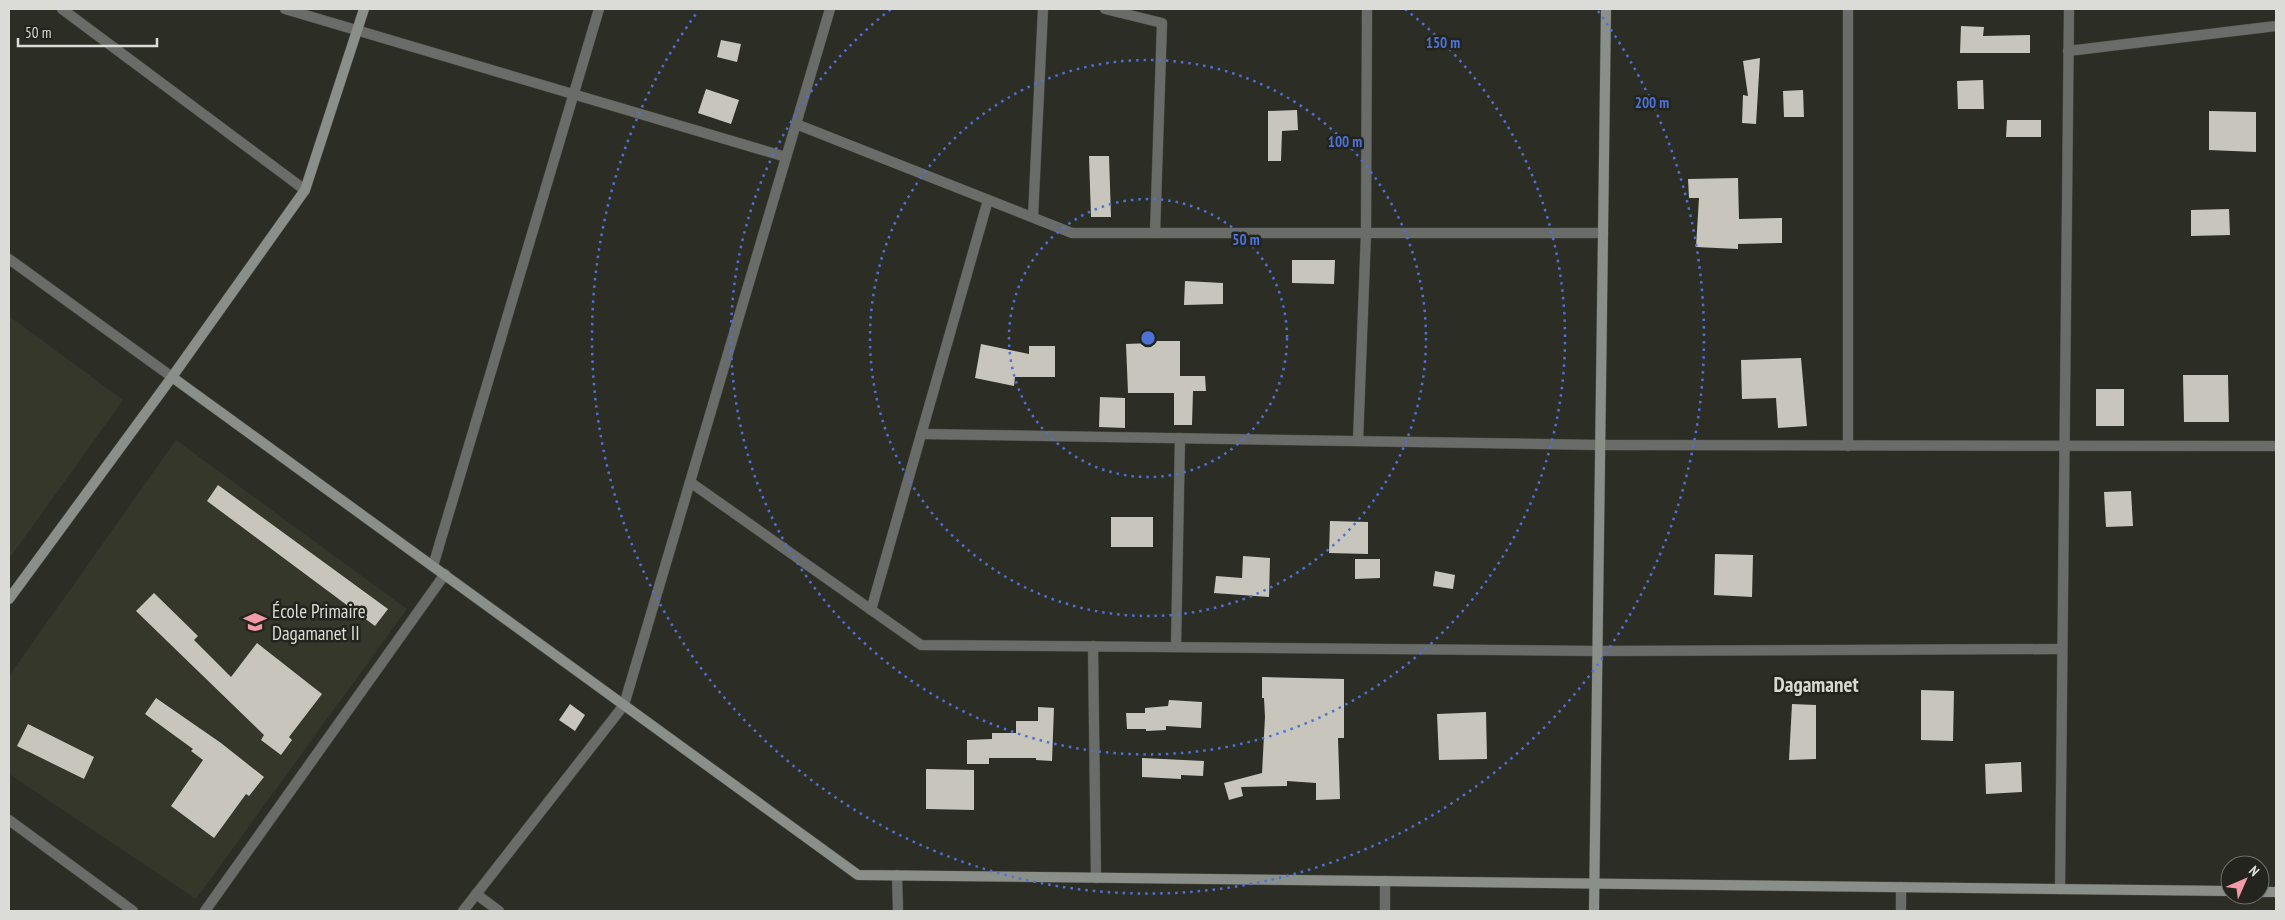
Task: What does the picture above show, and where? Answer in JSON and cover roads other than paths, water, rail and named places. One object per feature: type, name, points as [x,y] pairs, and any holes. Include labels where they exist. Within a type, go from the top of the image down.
[{"type":"street","points":[[62,9],[305,190]]},
{"type":"street","points":[[285,9],[786,157]]},
{"type":"street","points":[[9,599],[172,377],[305,190],[364,9]]},
{"type":"street","points":[[433,566],[599,9]]},
{"type":"street","points":[[463,911],[624,705],[830,9]]},
{"type":"street","points":[[1033,217],[1043,9]]},
{"type":"street","points":[[1105,9],[1162,24],[1155,233]]},
{"type":"street","points":[[1358,441],[1366,233],[1367,9]]},
{"type":"street","points":[[1594,911],[1606,9]]},
{"type":"street","points":[[1848,9],[1848,446]]},
{"type":"street","points":[[2060,889],[2069,9]]},
{"type":"street","points":[[2068,51],[2276,26]]},
{"type":"street","points":[[796,124],[1072,233],[1603,233]]},
{"type":"street","points":[[871,610],[988,200]]},
{"type":"street","points":[[9,259],[858,875],[2220,891]]},
{"type":"street","points":[[921,434],[1600,445],[2276,446]]},
{"type":"street","points":[[1176,647],[1180,438]]},
{"type":"street","points":[[690,482],[921,645],[1597,651],[2062,649]]},
{"type":"street","points":[[205,911],[445,574]]},
{"type":"street","points":[[1093,646],[1096,878]]},
{"type":"street","points":[[9,820],[133,911]]},
{"type":"street","points":[[897,875],[898,911]]},
{"type":"street","points":[[1385,881],[1385,911]]},
{"type":"street","points":[[1901,887],[1901,911]]},
{"type":"street","points":[[476,894],[499,911]]},
{"type":"place","name":"École Primaire Dagamanet II","points":[[255,622]]},
{"type":"district","name":"Dagamanet","points":[[1816,685]]}]
